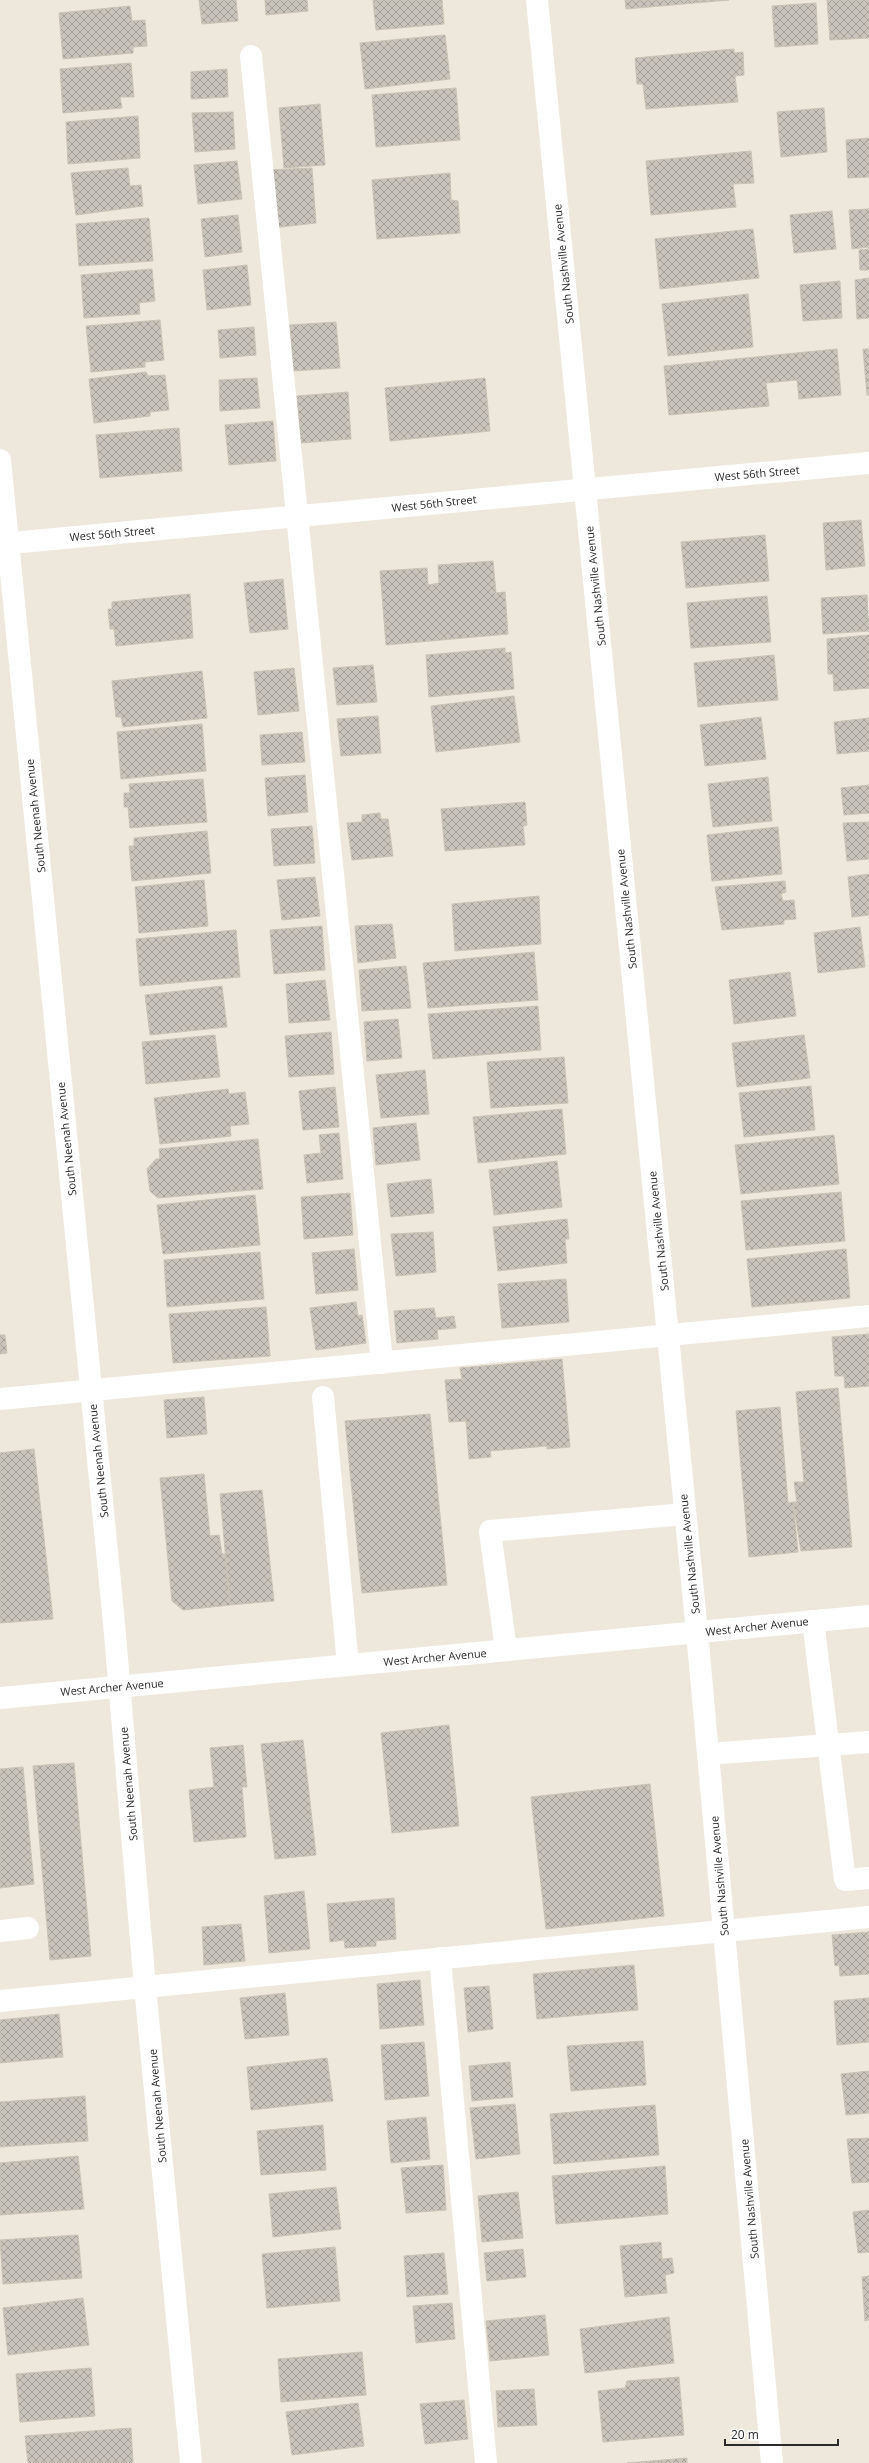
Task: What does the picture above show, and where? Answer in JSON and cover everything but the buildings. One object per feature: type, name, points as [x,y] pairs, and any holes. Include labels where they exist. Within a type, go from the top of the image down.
[{"type":"street","name":"South Nashville Avenue","points":[[537,0],[697,1632],[772,2463]]},
{"type":"street","points":[[251,56],[382,1363]]},
{"type":"street","name":"South Neenah Avenue","points":[[0,460],[4,543],[120,1687],[146,1986],[191,2463]]},
{"type":"street","name":"West 56th Street","points":[[4,543],[585,488],[869,463]]},
{"type":"street","points":[[0,1399],[869,1316]]},
{"type":"street","points":[[323,1397],[348,1665]]},
{"type":"street","points":[[506,1650],[490,1531],[685,1514]]},
{"type":"street","name":"West Archer Avenue","points":[[0,1698],[869,1616]]},
{"type":"street","points":[[814,1621],[845,1880],[869,1878]]},
{"type":"street","points":[[708,1754],[828,1747],[869,1742]]},
{"type":"street","points":[[0,2001],[869,1917]]},
{"type":"street","points":[[0,1931],[28,1928]]},
{"type":"street","points":[[440,1958],[486,2463]]}]
